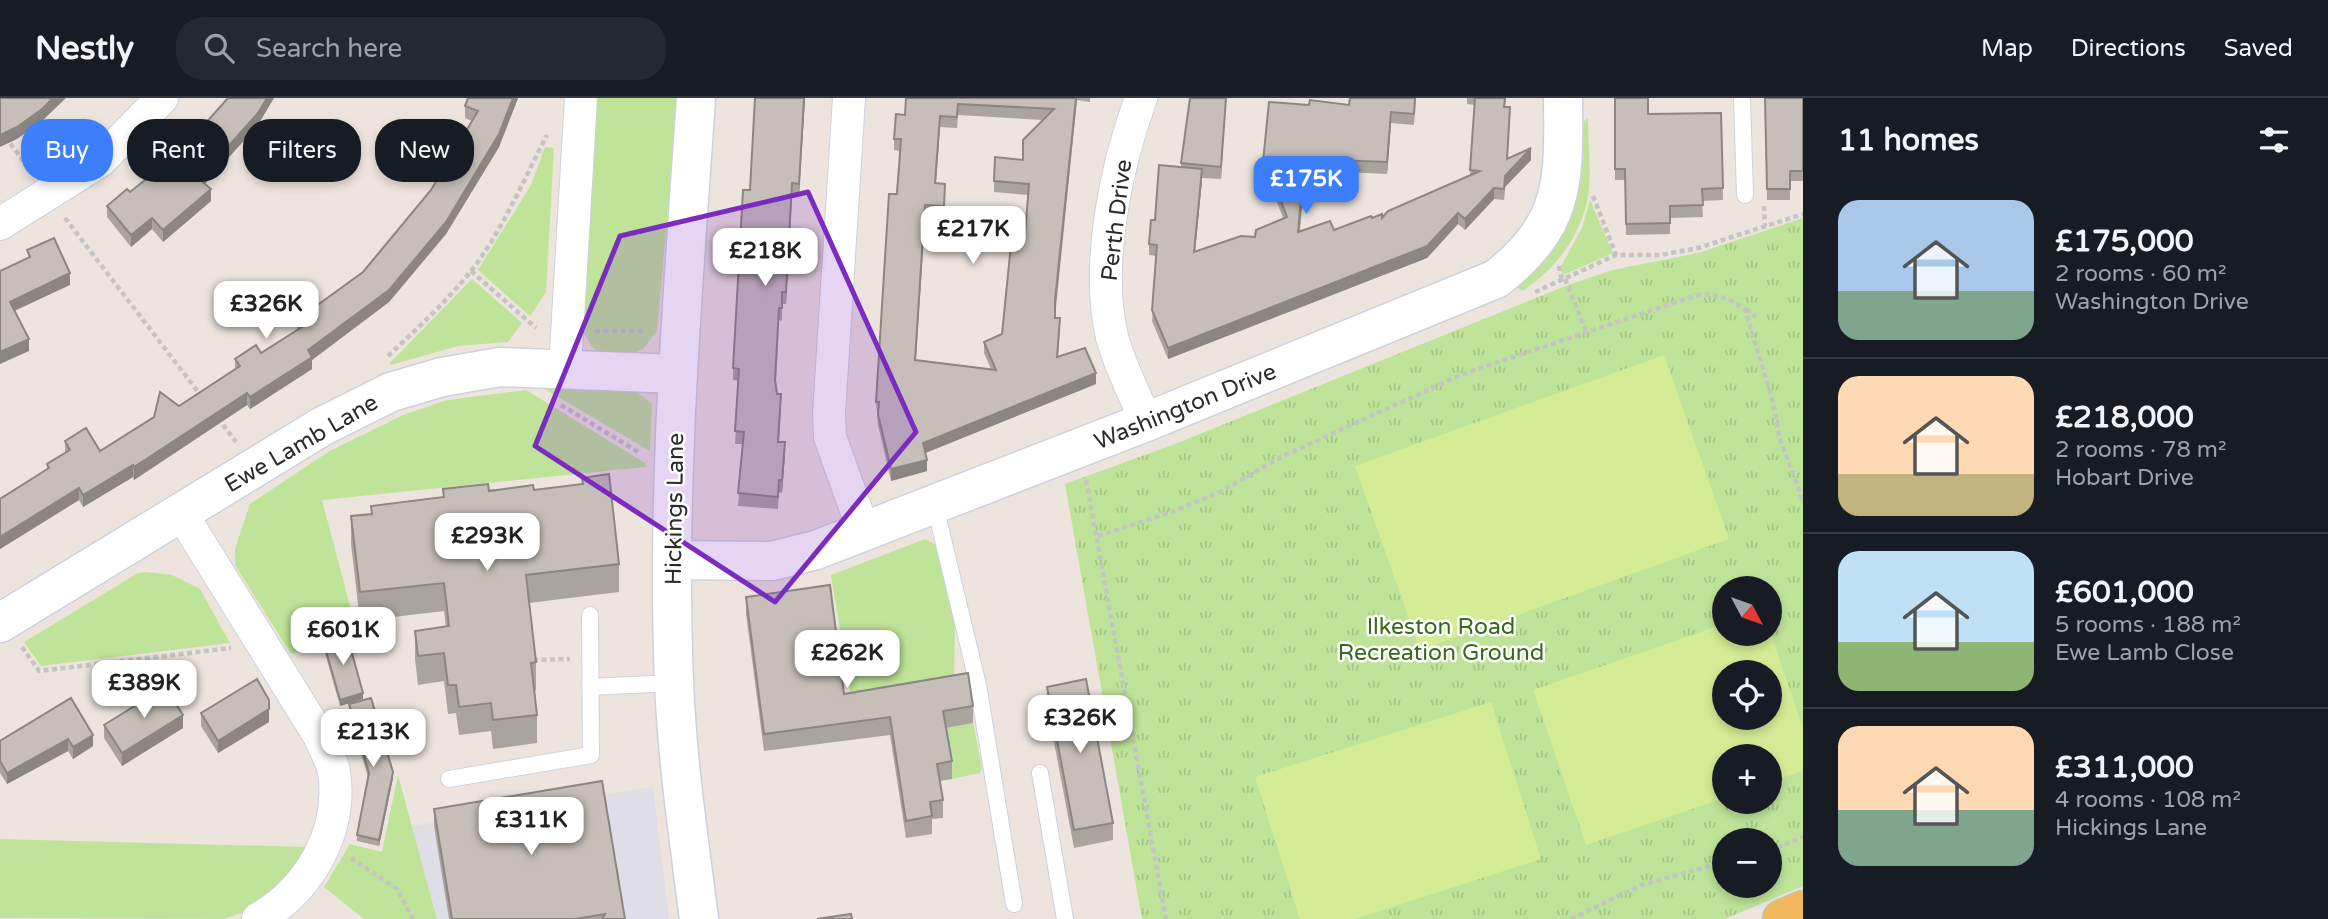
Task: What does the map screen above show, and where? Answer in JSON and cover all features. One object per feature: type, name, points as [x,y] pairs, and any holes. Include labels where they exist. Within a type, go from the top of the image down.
[{"type":"main road","points":[[1782,919],[1803,910]]},
{"type":"street","points":[[0,224],[100,161],[162,98]]},
{"type":"street","points":[[562,385],[581,98]]},
{"type":"street","name":"Hickings Lane","points":[[696,98],[677,374],[672,560],[674,683],[699,919]]},
{"type":"street","points":[[849,98],[829,414],[830,437],[864,532]]},
{"type":"street","name":"Perth Drive","points":[[1141,98],[1119,176],[1105,281],[1113,340],[1146,422]]},
{"type":"street","name":"Washington Drive","points":[[672,560],[772,561],[816,550],[1079,449],[1496,279],[1522,258],[1543,233],[1551,215],[1564,166],[1563,98]]},
{"type":"street","name":"Ewe Lamb Lane","points":[[2,622],[321,427],[391,392],[442,377],[500,367],[562,385],[677,374]]},
{"type":"street","points":[[181,513],[320,737],[334,771],[334,799],[326,842],[303,884],[258,919]]},
{"type":"lane","points":[[1742,98],[1745,195]]},
{"type":"lane","points":[[934,506],[978,685],[1014,904]]},
{"type":"lane","points":[[449,779],[591,755],[590,615]]},
{"type":"lane","points":[[590,687],[674,683]]},
{"type":"lane","points":[[1040,773],[1065,919]]},
{"type":"path","points":[[0,130],[203,398]]},
{"type":"path","points":[[391,392],[384,360],[428,319],[471,271],[507,215],[549,131]]},
{"type":"path","points":[[1591,192],[1616,255]]},
{"type":"path","points":[[1496,279],[1522,297],[1616,255],[1661,255],[1698,248],[1803,214]]},
{"type":"path","points":[[1565,279],[1586,331]]},
{"type":"path","points":[[1098,536],[1177,510],[1220,492],[1281,457],[1463,374],[1586,331],[1697,295],[1718,294],[1756,317]]},
{"type":"path","points":[[1745,309],[1773,402],[1779,436],[1803,500]]},
{"type":"path","points":[[562,385],[674,474]]},
{"type":"path","points":[[211,409],[253,468]]},
{"type":"path","points":[[1079,449],[1098,536],[1143,800],[1168,918]]},
{"type":"path","points":[[2,622],[39,671],[231,648],[255,633]]},
{"type":"path","points":[[533,660],[590,658]]},
{"type":"path","points":[[1782,846],[1803,837]]},
{"type":"path","points":[[326,842],[397,889],[413,919]]},
{"type":"path","points":[[1571,919],[1661,878],[1712,865]]},
{"type":"highlighted area","points":[[808,192],[916,432],[775,602],[535,446],[620,236]]},
{"type":"shaded area","points":[[653,787],[669,919],[437,919],[412,826]]},
{"type":"green space","points":[[594,98],[678,98],[657,331],[643,349],[631,354],[598,351],[592,347],[578,324]]},
{"type":"green space","points":[[1588,118],[1589,189],[1582,220],[1557,261],[1522,291],[1515,286],[1582,123]]},
{"type":"green space","points":[[545,147],[554,148],[546,292],[530,316],[478,270],[531,185]]},
{"type":"green space","points":[[1590,200],[1613,253],[1563,275],[1560,268],[1582,228]]},
{"type":"green space","name":"Ilkeston Road Recreation Ground","points":[[1803,218],[1803,886],[1782,895],[1782,828],[1712,828],[1712,898],[1775,898],[1725,919],[1142,919],[1065,484],[1175,444],[1568,285],[1613,270],[1698,253]]},
{"type":"green space","points":[[472,279],[522,323],[508,342],[458,346],[391,365],[390,363]]},
{"type":"green space","points":[[1664,355],[1729,539],[1420,650],[1355,466]]},
{"type":"green space","points":[[536,384],[630,387],[652,404],[650,451]]},
{"type":"green space","points":[[526,390],[645,463],[645,467],[322,500],[358,636],[291,654],[235,565],[235,549],[250,504],[328,452],[403,415],[447,400]]},
{"type":"green space","points":[[925,539],[938,546],[955,615],[954,684],[853,709],[831,575]]},
{"type":"green space","points":[[138,573],[172,575],[200,589],[230,643],[41,666],[24,642]]},
{"type":"green space","points":[[1712,628],[1712,646],[1775,646],[1780,660],[1712,660],[1712,730],[1782,730],[1782,667],[1803,728],[1803,771],[1782,778],[1782,744],[1712,744],[1712,802],[1586,845],[1533,690]]},
{"type":"green space","points":[[1491,702],[1541,859],[1355,919],[1300,919],[1255,777]]},
{"type":"green space","points":[[973,723],[982,768],[980,773],[952,779],[947,755],[931,730]]},
{"type":"green space","points":[[398,775],[437,919],[364,919],[324,887],[350,844],[382,852]]},
{"type":"green space","points":[[0,839],[308,847],[294,871],[273,892],[249,909],[223,919],[0,918]]},
{"type":"building","points":[[0,98],[53,98],[28,119],[21,119],[21,124],[17,127],[0,135]]},
{"type":"building","points":[[228,98],[267,98],[253,119],[243,119],[243,130],[229,145],[229,119],[209,119]]},
{"type":"building","points":[[468,98],[513,98],[499,134],[474,176],[473,119],[478,111],[465,106]]},
{"type":"building","points":[[755,98],[804,98],[799,184],[792,183],[786,292],[782,292],[782,308],[779,308],[775,380],[777,394],[781,394],[778,442],[785,442],[778,497],[738,493],[744,432],[735,431],[739,369],[733,368],[743,190],[750,190]]},
{"type":"building","points":[[906,98],[1076,98],[1055,300],[1055,318],[1060,318],[1057,357],[1085,348],[1096,373],[923,443],[927,460],[891,469],[878,414],[879,402],[876,402],[889,194],[897,194],[901,139],[894,139],[896,114],[905,115]],"holes":[[[958,104],[1054,109],[1023,140],[1023,160],[995,157],[994,181],[1029,184],[1025,235],[1012,235],[1002,334],[984,342],[996,370],[915,360],[925,205],[944,206],[945,184],[935,183],[940,116],[957,117]]]},
{"type":"building","points":[[1190,98],[1226,98],[1221,167],[1181,163]]},
{"type":"building","points":[[1350,98],[1415,98],[1414,114],[1391,112],[1387,162],[1305,159],[1298,232],[1330,221],[1334,230],[1371,216],[1372,218],[1382,214],[1382,218],[1388,211],[1480,171],[1470,170],[1475,98],[1505,98],[1504,107],[1510,107],[1507,159],[1531,148],[1505,176],[1504,189],[1494,188],[1465,219],[1458,213],[1427,246],[1168,348],[1152,310],[1157,245],[1149,244],[1151,220],[1155,220],[1159,165],[1202,169],[1194,252],[1241,236],[1255,237],[1256,230],[1287,217],[1270,172],[1262,172],[1269,102],[1309,105],[1310,100],[1349,105]]},
{"type":"building","points":[[1615,98],[1648,98],[1648,114],[1721,113],[1723,188],[1702,189],[1703,205],[1670,206],[1670,223],[1626,224],[1625,169],[1615,169]]},
{"type":"building","points":[[1765,98],[1803,98],[1803,171],[1790,171],[1790,189],[1767,189]]},
{"type":"building","points":[[142,182],[203,182],[211,189],[163,230],[152,218],[131,235],[107,206],[127,189],[130,192]]},
{"type":"building","points":[[436,182],[470,182],[446,222],[389,290],[308,350],[312,357],[250,397],[247,393],[134,467],[133,465],[83,495],[79,488],[0,537],[0,499],[49,468],[47,464],[70,450],[65,441],[86,428],[100,451],[154,417],[160,392],[179,406],[240,366],[235,359],[256,345],[261,353],[302,327],[297,320],[363,272]]},
{"type":"building","points":[[54,238],[70,273],[10,302],[29,339],[0,352],[0,271],[30,257],[27,250]]},
{"type":"building","points":[[609,474],[619,564],[526,575],[536,662],[531,663],[537,715],[493,720],[491,703],[459,707],[456,685],[448,685],[444,653],[418,656],[415,631],[449,626],[444,583],[360,592],[351,516],[372,514],[371,506],[444,497],[443,489],[488,484],[489,491],[533,485],[534,490],[583,484],[582,478]]},
{"type":"building","points":[[830,585],[844,694],[968,673],[973,706],[943,711],[952,761],[937,764],[943,800],[930,802],[932,816],[906,821],[890,717],[764,734],[746,597]]},
{"type":"building","points":[[347,635],[363,693],[340,700],[323,640]]},
{"type":"building","points":[[257,679],[269,700],[269,709],[218,741],[201,713]]},
{"type":"building","points":[[1086,679],[1113,823],[1074,830],[1047,687]]},
{"type":"building","points":[[165,687],[183,715],[122,753],[104,725]]},
{"type":"building","points":[[71,698],[93,735],[73,747],[68,739],[7,773],[0,761],[0,741]]},
{"type":"building","points":[[371,698],[393,772],[379,840],[357,835],[369,773],[349,704]]},
{"type":"building","points":[[602,781],[625,919],[602,919],[605,914],[575,919],[452,919],[434,809]]},
{"type":"building","points":[[851,914],[852,919],[817,919]]}]
